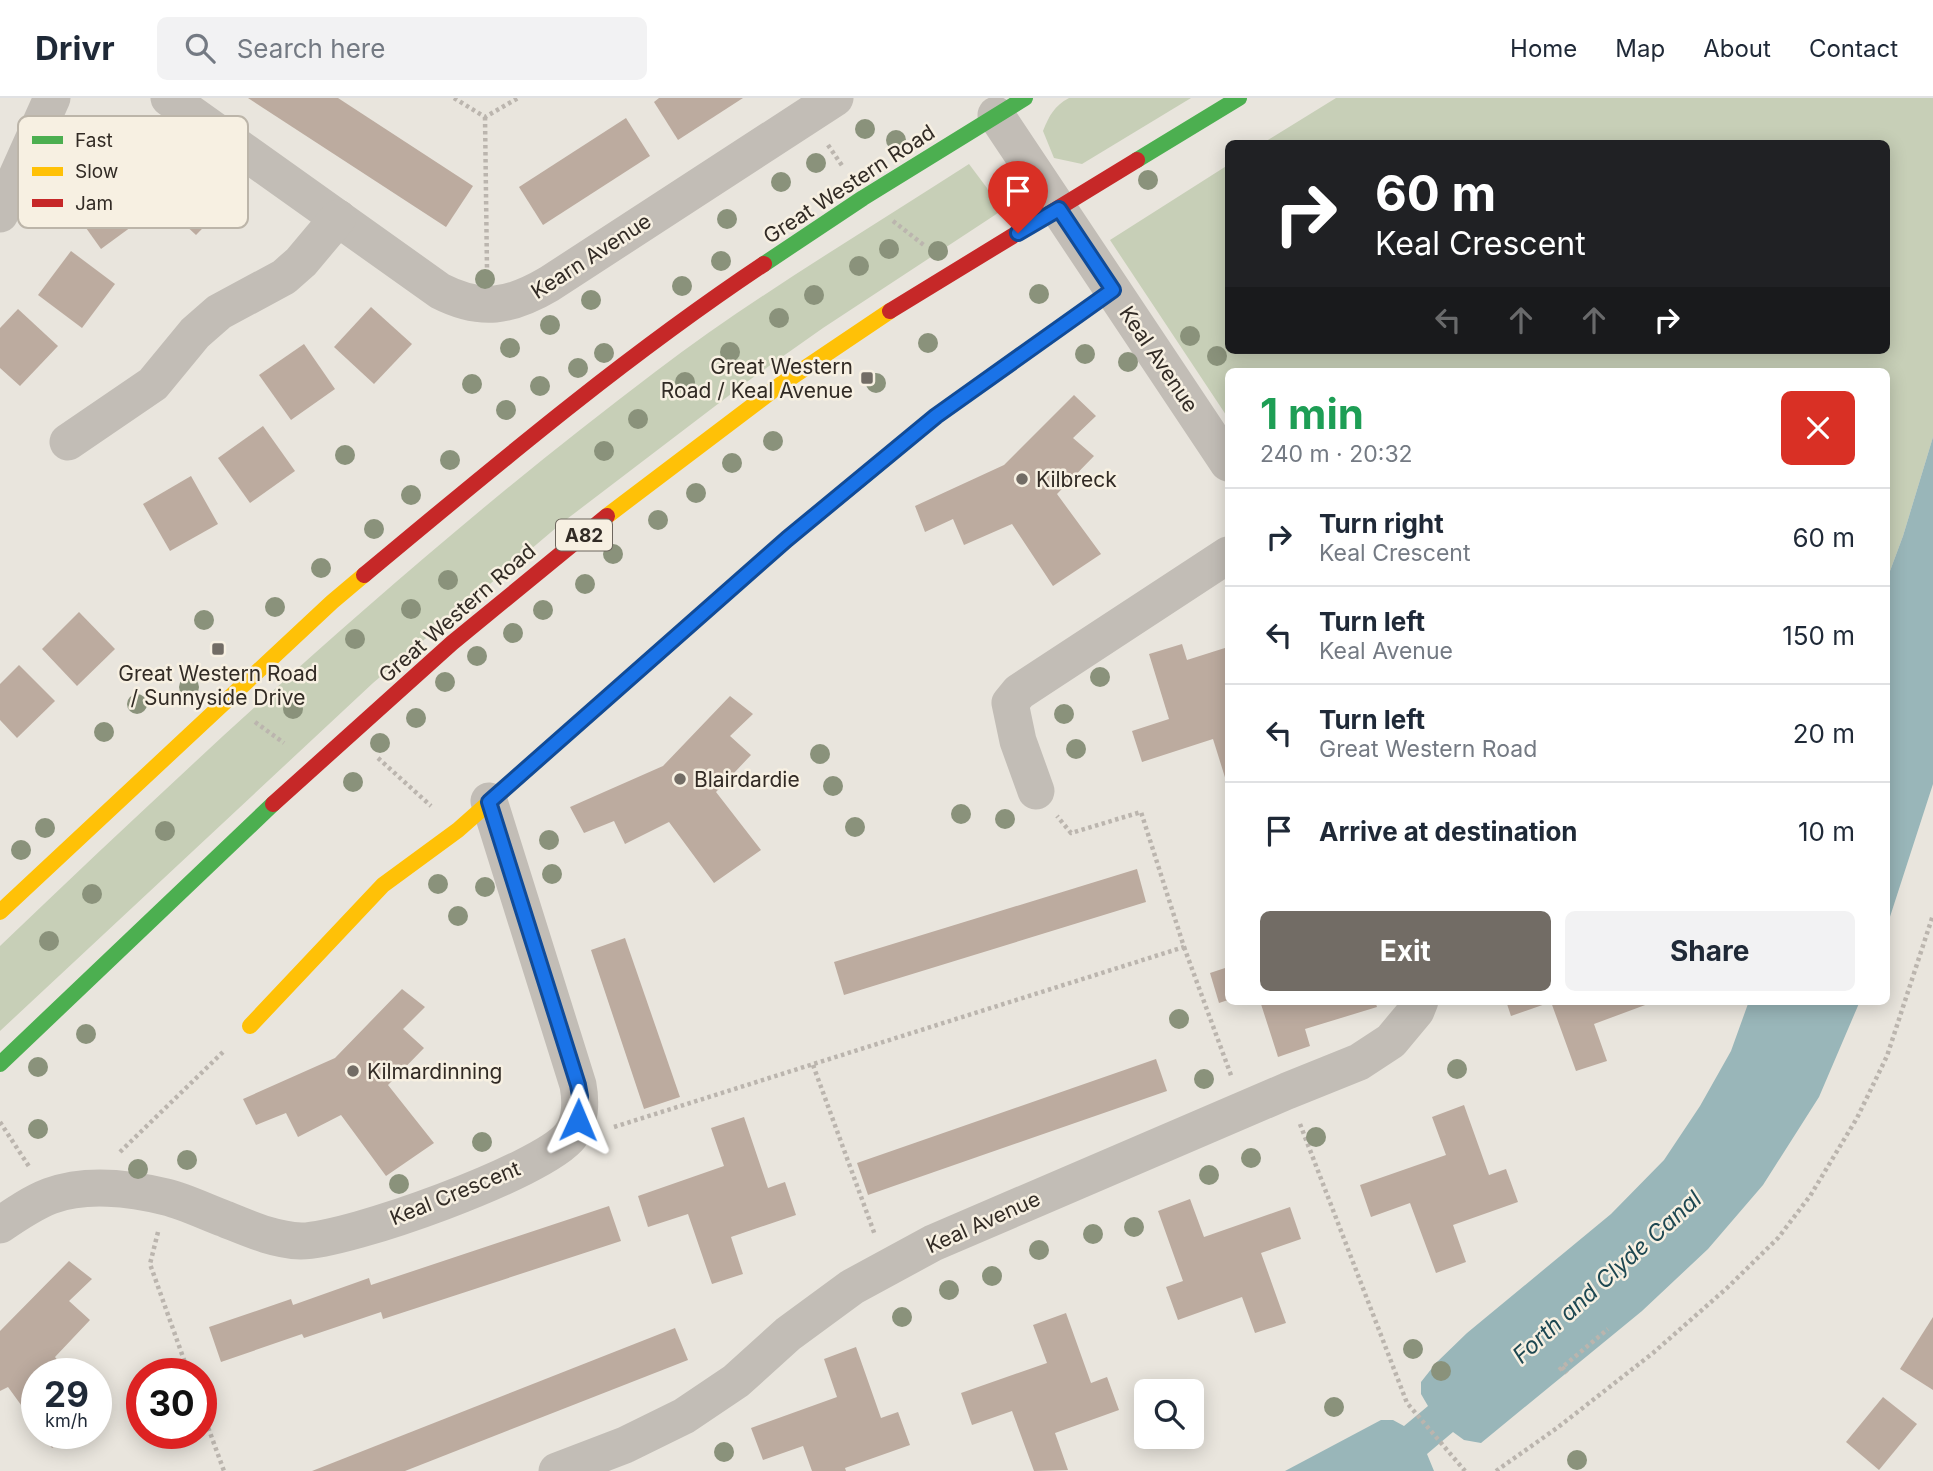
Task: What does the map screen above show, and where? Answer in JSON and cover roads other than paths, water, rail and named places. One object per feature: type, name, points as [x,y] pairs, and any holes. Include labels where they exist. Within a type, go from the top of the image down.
[{"type":"main road","name":"Great Western Road","points":[[0,1064],[316,766],[451,644],[539,570],[720,428],[875,322],[1238,98]]},
{"type":"main road","name":"Great Western Road","points":[[0,912],[225,700],[420,526],[694,312],[829,221],[1011,106]]},
{"type":"main road","points":[[250,1026],[383,885],[457,830],[787,539],[936,416],[1113,290]]},
{"type":"street","points":[[44,116],[52,98]]},
{"type":"street","name":"Kearn Avenue","points":[[169,98],[194,116]]},
{"type":"street","name":"Kearn Avenue","points":[[248,155],[440,291],[463,303],[487,305],[525,299],[835,98]]},
{"type":"street","name":"Keal Avenue","points":[[1011,106],[1059,209],[1225,458]]},
{"type":"street","points":[[0,214],[18,174]]},
{"type":"street","points":[[68,442],[153,384],[195,333],[219,312],[284,277],[301,262],[338,219]]},
{"type":"street","points":[[1036,791],[1014,727],[1010,702],[1019,692],[1225,557]]},
{"type":"street","name":"Keal Crescent","points":[[0,1226],[50,1197],[87,1189],[139,1192],[167,1197],[263,1234],[284,1240],[304,1241],[382,1223],[472,1190],[560,1147],[572,1135],[580,1108],[578,1085],[489,802]]},
{"type":"street","name":"Keal Avenue","points":[[557,1471],[625,1445],[684,1416],[736,1381],[788,1334],[852,1287],[933,1243],[1359,1062],[1391,1041],[1418,1005]]},
{"type":"water","points":[[1933,437],[1933,784],[1890,917],[1890,571]]},
{"type":"water","name":"Forth and Clyde Canal","points":[[1748,1005],[1858,1005],[1819,1097],[1763,1185],[1708,1249],[1642,1311],[1481,1443],[1464,1440],[1453,1432],[1427,1454],[1434,1471],[1285,1471],[1381,1420],[1393,1420],[1404,1426],[1428,1406],[1421,1394],[1421,1382],[1436,1363],[1467,1333],[1611,1214],[1664,1160],[1700,1106],[1731,1051]]},
{"type":"place","name":"Great Western Road / Keal Avenue","points":[[867,378]]},
{"type":"place","name":"Kilbreck","points":[[1022,479]]},
{"type":"place","name":"Great Western Road / Sunnyside Drive","points":[[218,649]]},
{"type":"place","name":"Blairdardie","points":[[680,779]]},
{"type":"place","name":"Kilmardinning","points":[[353,1071]]}]
